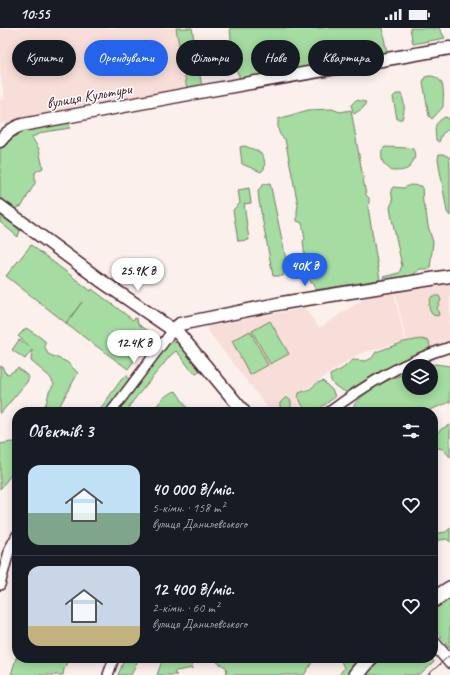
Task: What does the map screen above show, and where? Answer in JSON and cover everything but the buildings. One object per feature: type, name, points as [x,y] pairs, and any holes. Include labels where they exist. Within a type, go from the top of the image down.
[{"type":"main road","points":[[438,597],[450,589]]},
{"type":"main road","points":[[356,675],[366,663]]},
{"type":"street","name":"вулиця Культури","points":[[0,141],[7,133],[22,125],[450,48]]},
{"type":"street","points":[[0,206],[100,280],[179,334],[240,407]]},
{"type":"street","points":[[115,407],[173,330],[180,324],[277,304],[450,276]]},
{"type":"street","points":[[336,407],[371,382],[416,359],[450,347]]},
{"type":"street","points":[[0,585],[12,544]]},
{"type":"street","points":[[438,648],[450,662]]},
{"type":"street","points":[[108,675],[112,663]]},
{"type":"shaded area","points":[[0,28],[176,28],[178,40],[176,40],[176,76],[185,76],[187,89],[0,124],[0,100],[5,99],[0,72]]},
{"type":"shaded area","points":[[450,280],[450,345],[410,356],[394,288]]},
{"type":"shaded area","points":[[394,293],[405,341],[359,354],[295,396],[302,407],[267,407],[211,335],[206,326],[305,308],[319,328],[367,297]]},
{"type":"green space","points":[[176,28],[192,28],[194,40],[178,40]]},
{"type":"green space","points":[[230,28],[382,28],[387,53],[384,54],[384,40],[308,40],[308,67],[300,68],[300,40],[251,40],[251,76],[256,76],[239,79],[239,76],[243,76],[243,40],[231,40]]},
{"type":"green space","points":[[410,28],[439,28],[445,38],[413,44]]},
{"type":"green space","points":[[185,76],[200,76],[202,87],[187,89]]},
{"type":"green space","points":[[430,76],[439,80],[443,87],[443,107],[432,119],[429,116],[423,82],[425,77]]},
{"type":"green space","points":[[396,94],[401,94],[404,103],[404,113],[402,119],[397,119],[393,97]]},
{"type":"green space","points":[[356,100],[366,102],[363,108],[354,114],[351,105]]},
{"type":"green space","points":[[332,109],[340,112],[351,110],[366,195],[369,198],[368,207],[380,280],[315,290],[314,283],[311,283],[306,267],[303,241],[305,239],[302,223],[297,221],[298,205],[285,139],[279,133],[278,119],[308,110]]},
{"type":"green space","points":[[445,117],[448,118],[450,128],[442,134],[439,142],[436,140],[436,126],[438,122]]},
{"type":"green space","points":[[68,121],[70,128],[44,132],[32,137],[39,149],[43,168],[35,172],[35,183],[22,206],[12,210],[0,203],[0,145],[12,132]]},
{"type":"green space","points":[[245,146],[258,151],[263,156],[265,164],[264,169],[261,172],[242,164],[240,147]]},
{"type":"green space","points":[[385,147],[413,149],[415,156],[411,166],[404,170],[392,171],[384,164],[382,160],[382,150]]},
{"type":"green space","points":[[439,154],[449,157],[450,216],[447,212],[438,159]]},
{"type":"green space","points":[[270,183],[286,259],[283,276],[273,276],[259,201],[258,190],[264,184]]},
{"type":"green space","points":[[410,185],[422,186],[423,203],[433,242],[430,269],[420,269],[409,279],[385,284],[383,277],[399,273],[402,266],[391,214],[390,207],[393,201],[391,190],[393,187],[404,188]]},
{"type":"green space","points":[[249,188],[251,203],[244,204],[249,240],[238,241],[233,210],[240,203],[238,190]]},
{"type":"green space","points":[[0,215],[20,230],[18,237],[0,222]]},
{"type":"green space","points":[[31,245],[91,291],[92,289],[133,320],[135,318],[137,319],[138,324],[153,334],[128,369],[66,324],[82,302],[66,323],[6,276]]},
{"type":"green space","points":[[432,296],[439,296],[441,300],[437,308],[439,314],[438,316],[433,315],[429,309]]},
{"type":"green space","points":[[270,321],[289,354],[270,364],[252,331]]},
{"type":"green space","points":[[26,328],[45,341],[45,348],[48,354],[67,362],[78,373],[59,407],[43,407],[46,404],[49,392],[54,384],[50,377],[31,361],[32,350],[25,359],[12,350],[19,340],[30,347],[18,336]]},
{"type":"green space","points":[[250,331],[268,365],[250,375],[232,341]]},
{"type":"green space","points":[[421,339],[429,341],[430,347],[426,354],[412,359],[402,359],[402,363],[380,371],[346,392],[335,386],[331,381],[330,375],[342,369],[353,360],[366,361],[372,358],[376,352],[404,342]]},
{"type":"green space","points":[[177,342],[195,363],[200,372],[196,374],[193,372],[176,351],[171,355],[129,407],[118,407],[168,343]]},
{"type":"green space","points":[[438,364],[450,366],[450,402],[438,407],[354,407],[354,405],[365,394],[402,375],[402,395],[438,395]]},
{"type":"green space","points":[[2,366],[5,373],[9,374],[18,368],[29,377],[27,382],[0,414],[0,367]]},
{"type":"green space","points":[[127,375],[130,383],[112,407],[102,407],[121,380]]},
{"type":"green space","points":[[323,381],[333,391],[335,397],[322,407],[303,407],[298,397],[299,393],[310,389],[317,383]]},
{"type":"green space","points":[[176,391],[187,407],[156,407],[162,399],[170,393]]},
{"type":"green space","points":[[286,397],[291,401],[291,407],[280,407],[280,403]]},
{"type":"green space","points":[[450,425],[450,457],[443,449],[438,448],[438,432]]},
{"type":"green space","points":[[12,442],[12,473],[0,489],[0,444]]},
{"type":"green space","points":[[450,528],[450,542],[447,539],[438,540],[438,533],[446,532]]},
{"type":"green space","points":[[450,595],[450,648],[438,633],[438,603]]},
{"type":"green space","points":[[15,663],[67,663],[63,675],[11,675]]},
{"type":"green space","points":[[123,663],[137,663],[131,675],[118,675]]},
{"type":"green space","points":[[161,663],[190,663],[193,668],[176,671],[174,673],[177,675],[157,675]]},
{"type":"green space","points":[[218,663],[312,663],[304,675],[225,675],[227,672],[226,667]]},
{"type":"green space","points":[[342,663],[363,663],[353,675],[339,675],[344,668]]},
{"type":"green space","points":[[370,663],[433,663],[420,675],[359,675]]},
{"type":"tram line","points":[[428,675],[450,655]]}]
